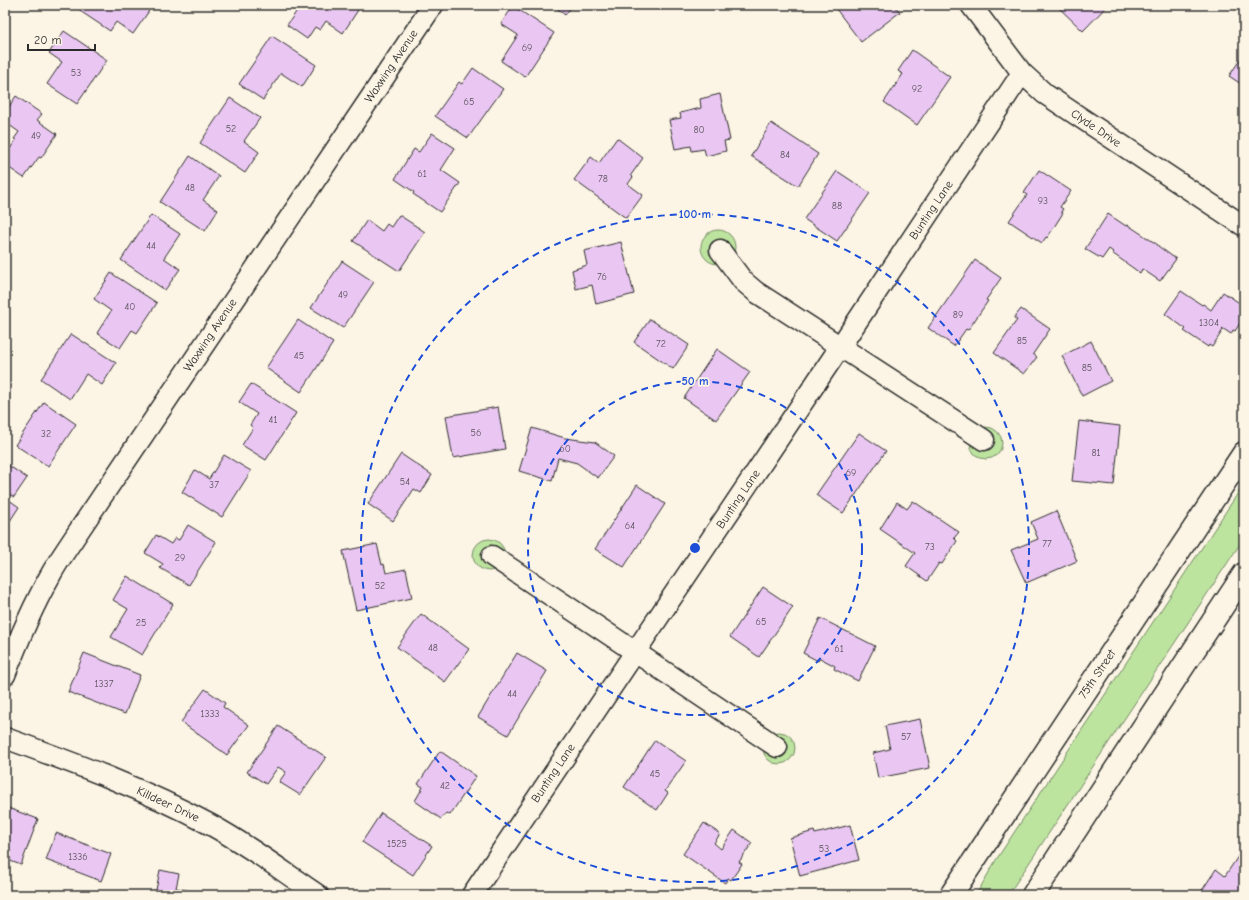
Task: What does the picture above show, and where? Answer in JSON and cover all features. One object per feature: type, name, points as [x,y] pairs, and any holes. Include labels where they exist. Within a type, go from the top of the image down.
[{"type":"main road","name":"75th Street","points":[[951,895],[1244,453]]},
{"type":"main road","points":[[1033,895],[1244,574]]},
{"type":"street","name":"Waxwing Avenue","points":[[5,675],[36,602],[50,575],[433,5]]},
{"type":"street","name":"Clyde Drive","points":[[971,5],[1022,73],[1046,95],[1244,226]]},
{"type":"street","name":"Bunting Lane","points":[[472,895],[1022,73]]},
{"type":"street","points":[[720,250],[743,281],[756,292],[984,440]]},
{"type":"street","points":[[492,556],[777,747]]},
{"type":"street","name":"Killdeer Drive","points":[[5,738],[121,782],[209,824],[233,838],[318,895]]},
{"type":"green space","points":[[715,230],[721,230],[725,231],[732,237],[735,247],[734,254],[728,261],[721,264],[715,264],[711,263],[704,257],[701,250],[701,244],[702,240],[708,233]]},
{"type":"green space","points":[[983,427],[989,427],[998,431],[1002,443],[998,455],[989,459],[983,459],[974,455],[970,446],[970,440],[974,431]]},
{"type":"green space","points":[[1244,484],[1244,538],[1008,895],[976,895],[996,860]]},
{"type":"green space","points":[[486,539],[492,539],[501,543],[505,555],[501,567],[492,571],[486,571],[477,567],[473,558],[473,552],[477,543]]},
{"type":"green space","points":[[776,732],[782,732],[791,736],[795,748],[791,760],[782,764],[776,764],[767,760],[763,751],[763,745],[767,736]]},
{"type":"building","points":[[84,5],[140,5],[149,11],[133,34],[116,22],[110,31],[80,11]]},
{"type":"building","points":[[301,5],[351,5],[358,10],[343,33],[326,21],[320,30],[315,27],[307,39],[287,25]]},
{"type":"building","points":[[553,5],[573,5],[565,15]]},
{"type":"building","points":[[833,5],[894,5],[900,12],[861,42]]},
{"type":"building","points":[[1056,5],[1108,5],[1083,31]]},
{"type":"building","points":[[513,6],[554,33],[525,77],[501,61],[518,35],[501,24]]},
{"type":"building","points":[[64,31],[107,60],[77,104],[47,84],[62,62],[49,53]]},
{"type":"building","points":[[272,36],[316,65],[302,87],[281,73],[263,100],[239,84]]},
{"type":"building","points":[[912,50],[950,77],[917,125],[884,102],[903,74],[898,71]]},
{"type":"building","points":[[1244,54],[1244,86],[1229,76]]},
{"type":"building","points":[[473,68],[503,89],[468,138],[435,116],[459,82],[462,84]]},
{"type":"building","points":[[720,94],[730,140],[724,141],[726,151],[706,156],[704,149],[692,151],[691,146],[675,149],[669,120],[681,118],[680,113],[701,108],[700,99]]},
{"type":"building","points":[[16,96],[42,114],[37,120],[57,134],[41,158],[39,157],[24,178],[5,165],[5,156],[16,140],[14,139],[19,132],[5,122],[5,113]]},
{"type":"building","points":[[230,98],[260,118],[244,141],[259,152],[245,173],[200,143]]},
{"type":"building","points":[[771,123],[818,154],[798,186],[751,156]]},
{"type":"building","points":[[432,133],[455,148],[441,170],[460,183],[440,212],[413,194],[414,192],[395,179],[414,149],[419,152]]},
{"type":"building","points":[[617,138],[643,158],[631,175],[633,177],[628,184],[643,195],[626,218],[574,180],[591,157],[599,163]]},
{"type":"building","points":[[190,156],[219,176],[203,200],[218,210],[205,231],[160,202]]},
{"type":"building","points":[[1039,170],[1071,191],[1060,207],[1063,209],[1061,212],[1063,213],[1047,238],[1046,237],[1042,243],[1009,221],[1027,195],[1024,193]]},
{"type":"building","points":[[837,171],[870,193],[837,241],[804,219]]},
{"type":"building","points":[[1108,214],[1126,226],[1128,225],[1176,259],[1160,281],[1142,269],[1140,273],[1112,253],[1113,252],[1109,249],[1102,259],[1085,249]]},
{"type":"building","points":[[151,215],[180,234],[164,258],[180,269],[165,290],[121,260]]},
{"type":"building","points":[[399,215],[425,232],[399,271],[353,241],[367,220],[382,231],[387,224],[391,227]]},
{"type":"building","points":[[621,242],[634,294],[596,304],[592,285],[576,289],[572,270],[587,265],[584,251]]},
{"type":"building","points":[[975,260],[1001,278],[986,300],[988,301],[968,330],[966,329],[954,346],[928,328]]},
{"type":"building","points":[[342,261],[374,282],[343,328],[311,308]]},
{"type":"building","points":[[111,273],[157,303],[137,333],[132,330],[120,348],[97,333],[111,311],[94,299]]},
{"type":"building","points":[[1181,291],[1211,310],[1223,292],[1244,306],[1244,317],[1235,331],[1233,330],[1231,334],[1222,328],[1223,330],[1212,347],[1209,345],[1208,347],[1184,331],[1186,329],[1165,314]]},
{"type":"building","points":[[1021,309],[1050,329],[1033,354],[1037,357],[1024,374],[994,353],[1017,320],[1014,318]]},
{"type":"building","points":[[650,319],[689,345],[673,369],[634,342]]},
{"type":"building","points":[[298,320],[333,343],[301,392],[266,368]]},
{"type":"building","points":[[71,334],[116,363],[102,385],[86,374],[70,399],[41,379]]},
{"type":"building","points":[[1091,341],[1111,381],[1082,396],[1062,356]]},
{"type":"building","points":[[717,349],[750,372],[716,420],[684,398]]},
{"type":"building","points":[[251,384],[296,413],[266,460],[242,445],[253,428],[250,425],[257,414],[239,402]]},
{"type":"building","points":[[44,402],[76,424],[48,466],[15,445]]},
{"type":"building","points":[[498,407],[505,449],[453,458],[446,416]]},
{"type":"building","points":[[1079,421],[1120,426],[1114,485],[1072,481]]},
{"type":"building","points":[[532,428],[565,438],[595,442],[614,456],[598,478],[577,463],[558,458],[552,481],[519,471]]},
{"type":"building","points":[[859,433],[886,451],[843,513],[816,495]]},
{"type":"building","points":[[401,454],[432,475],[421,493],[414,489],[393,521],[368,504]]},
{"type":"building","points":[[224,455],[251,471],[222,517],[182,492],[195,470],[209,479]]},
{"type":"building","points":[[5,463],[27,478],[14,497],[5,492]]},
{"type":"building","points":[[637,485],[665,504],[624,567],[595,549]]},
{"type":"building","points":[[5,497],[19,507],[6,527],[5,526]]},
{"type":"building","points":[[913,501],[959,532],[954,538],[957,541],[942,564],[939,563],[927,581],[906,566],[915,553],[880,529],[897,502],[907,509]]},
{"type":"building","points":[[1056,511],[1077,561],[1026,583],[1011,550],[1038,539],[1031,522]]},
{"type":"building","points":[[188,525],[216,542],[189,585],[160,568],[163,564],[145,553],[156,535],[171,544],[175,538],[179,540]]},
{"type":"building","points":[[377,544],[382,565],[384,564],[386,573],[406,569],[412,598],[356,610],[343,551]]},
{"type":"building","points":[[127,576],[173,604],[142,655],[111,637],[128,609],[113,600]]},
{"type":"building","points":[[763,587],[793,607],[759,657],[730,637]]},
{"type":"building","points":[[421,614],[469,649],[445,682],[397,647]]},
{"type":"building","points":[[820,618],[875,646],[858,681],[834,669],[835,666],[820,658],[818,661],[803,653]]},
{"type":"building","points":[[84,653],[140,675],[125,714],[68,692]]},
{"type":"building","points":[[517,653],[547,671],[508,735],[478,717]]},
{"type":"building","points":[[205,689],[225,703],[223,707],[249,725],[227,755],[181,722]]},
{"type":"building","points":[[920,719],[930,768],[878,778],[873,753],[890,749],[885,726]]},
{"type":"building","points":[[278,726],[326,757],[300,795],[279,782],[286,772],[278,767],[266,784],[247,772]]},
{"type":"building","points":[[655,740],[686,761],[665,791],[668,793],[657,810],[624,787]]},
{"type":"building","points":[[440,751],[476,776],[450,815],[446,813],[441,819],[415,801],[423,787],[418,784]]},
{"type":"building","points":[[8,808],[38,819],[21,865],[5,859],[5,818]]},
{"type":"building","points":[[381,813],[432,846],[413,875],[362,842]]},
{"type":"building","points":[[704,823],[720,834],[714,843],[721,849],[734,830],[752,843],[739,862],[742,864],[731,880],[728,878],[725,883],[683,854]]},
{"type":"building","points":[[850,825],[859,860],[800,876],[790,838],[814,831],[815,834]]},
{"type":"building","points":[[56,833],[111,854],[101,881],[46,860]]},
{"type":"building","points":[[1239,855],[1244,859],[1244,895],[1205,895],[1201,892],[1216,869],[1225,876]]},
{"type":"building","points":[[160,870],[179,874],[176,888],[197,892],[197,895],[155,895]]},
{"type":"building","points":[[555,889],[565,895],[551,895]]}]
